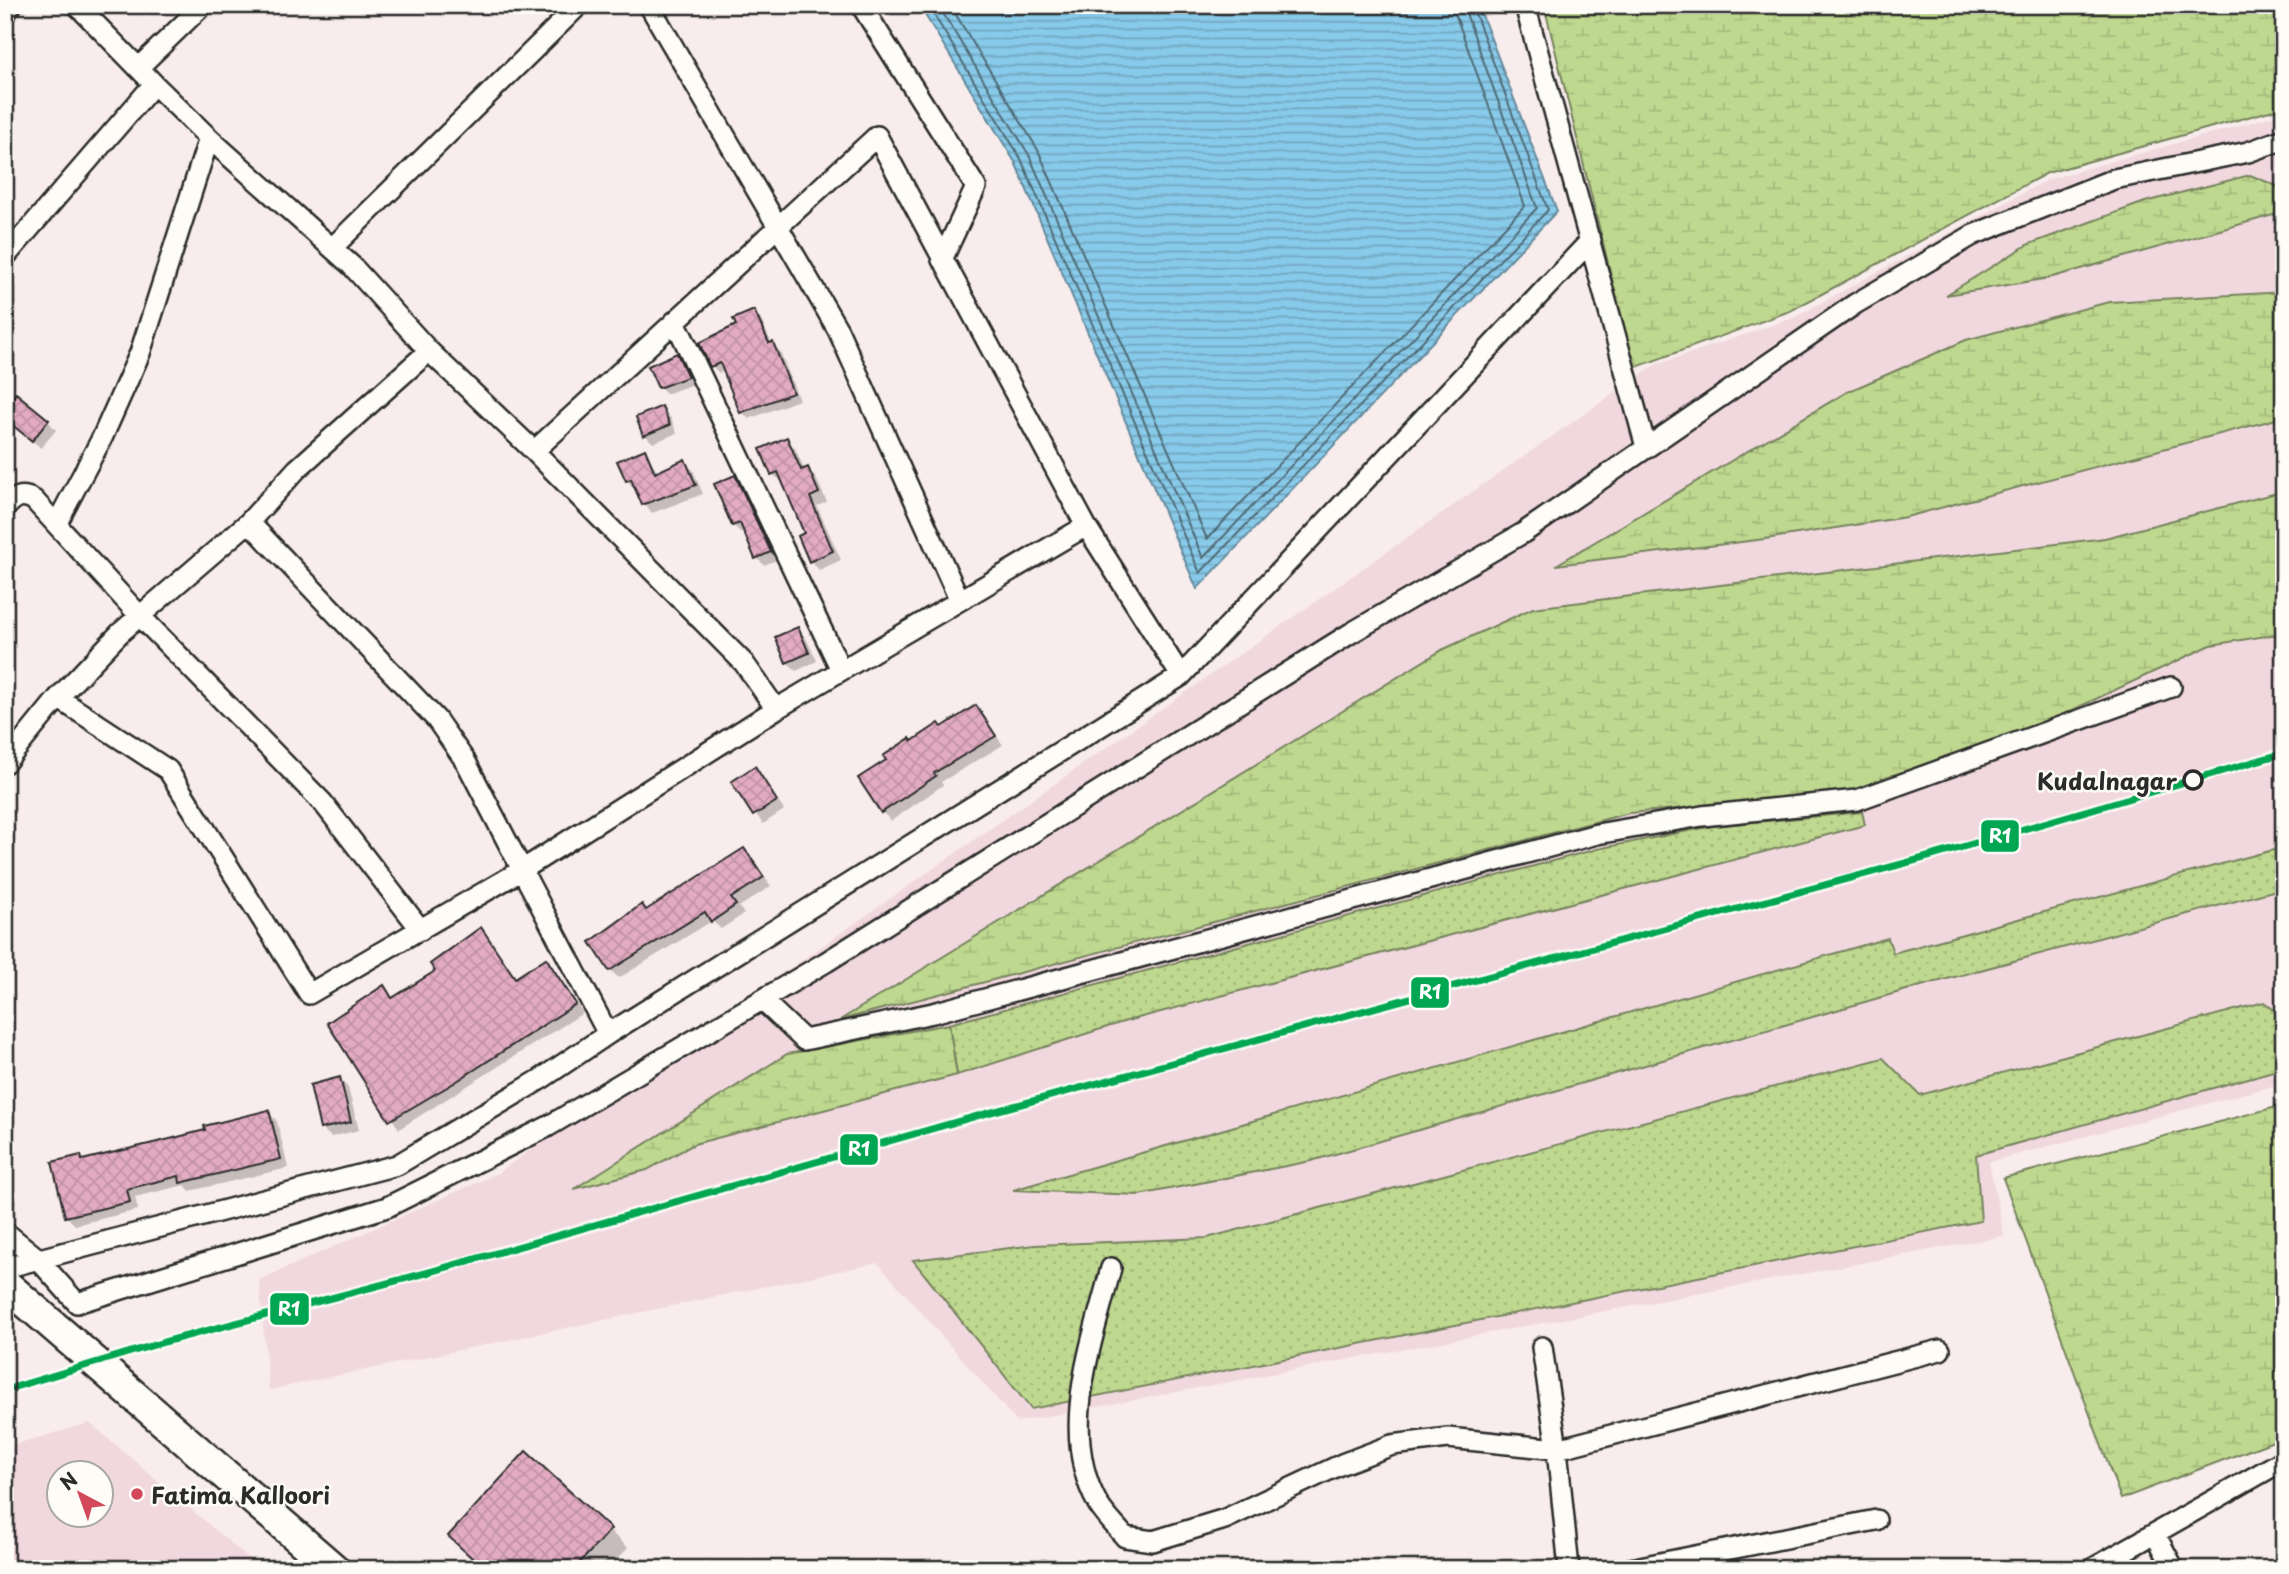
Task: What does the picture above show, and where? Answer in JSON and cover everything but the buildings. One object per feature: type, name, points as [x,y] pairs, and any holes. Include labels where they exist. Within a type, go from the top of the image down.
[{"type":"main road","points":[[5,1284],[334,1569]]},
{"type":"street","points":[[5,13],[12,5]]},
{"type":"street","points":[[77,5],[209,138],[332,248],[429,351],[534,451],[744,663],[776,709]]},
{"type":"street","points":[[138,68],[203,5]]},
{"type":"street","points":[[332,248],[579,5]]},
{"type":"street","points":[[649,5],[776,228],[838,330],[959,598]]},
{"type":"street","points":[[861,5],[976,187],[942,260]]},
{"type":"street","points":[[1525,5],[1646,447]]},
{"type":"street","points":[[5,257],[154,84]]},
{"type":"street","points":[[534,451],[877,136],[1086,526],[1181,676]]},
{"type":"street","points":[[57,523],[102,438],[140,353],[209,138]]},
{"type":"street","points":[[5,1232],[36,1257],[77,1303],[387,1207],[547,1127],[762,1000],[1339,640],[1523,533],[1855,304],[1973,235],[2115,179],[2248,152],[2284,139]]},
{"type":"street","points":[[5,1268],[36,1257],[397,1165],[541,1079],[608,1034],[1181,676],[1591,240]]},
{"type":"street","points":[[675,321],[841,670]]},
{"type":"street","points":[[5,763],[58,698],[139,615],[249,522],[297,468],[429,351]]},
{"type":"street","points":[[5,508],[16,496],[25,495],[34,500],[57,523],[139,615],[323,803],[421,930]]},
{"type":"street","points":[[249,522],[436,719],[466,762],[608,1034]]},
{"type":"street","points":[[58,698],[168,770],[309,994],[522,870],[776,709],[959,598],[1086,526]]},
{"type":"street","points":[[762,1000],[804,1040],[933,1013],[1597,834],[1702,816],[1857,800],[2171,687]]},
{"type":"street","points":[[1111,1268],[1084,1374],[1079,1450],[1098,1503],[1125,1538],[1153,1541],[1225,1519],[1342,1464],[1392,1445],[1448,1438],[1557,1449],[1940,1350]]},
{"type":"street","points":[[1542,1347],[1557,1449],[1569,1569]]},
{"type":"street","points":[[2092,1569],[2284,1460]]},
{"type":"street","points":[[1630,1569],[1876,1520]]},
{"type":"street","points":[[2155,1534],[2174,1569]]},
{"type":"shaded area","points":[[2284,113],[2284,1083],[1989,1162],[2004,1236],[1017,1422],[878,1263],[269,1390],[259,1280],[496,1174],[1653,366],[1793,318],[2049,179]]},
{"type":"shaded area","name":"Fatima Kalloori","points":[[90,1423],[261,1569],[5,1569],[5,1447]]},
{"type":"green space","points":[[1544,5],[2284,5],[2284,107],[2047,173],[1790,311],[1634,368]]},
{"type":"green space","points":[[2250,175],[2284,189],[2284,212],[2049,278],[1946,295],[2027,245],[2145,202]]},
{"type":"green space","points":[[2284,292],[2284,417],[1906,517],[1765,539],[1556,565],[1847,392],[1966,340],[2109,302]]},
{"type":"green space","points":[[2284,491],[2284,633],[2211,645],[2023,733],[1840,795],[1629,813],[840,1020],[1442,650],[1533,608],[2105,538]]},
{"type":"green space","points":[[1862,812],[1865,825],[1123,1022],[957,1075],[949,1024],[1597,849],[1713,826]]},
{"type":"green space","points":[[2284,847],[2284,888],[1910,989],[1311,1161],[1139,1195],[1013,1190],[1888,938],[1893,953]]},
{"type":"green space","points":[[2264,1002],[2284,1018],[2284,1068],[1976,1155],[1981,1221],[1031,1409],[913,1260],[1035,1245],[1207,1238],[1883,1058],[1920,1095]]},
{"type":"green space","points":[[949,1024],[957,1075],[694,1144],[647,1170],[574,1189],[787,1054]]},
{"type":"green space","points":[[2284,1105],[2284,1437],[2121,1499],[2003,1178]]},
{"type":"water","points":[[919,5],[1478,5],[1557,211],[1197,589],[1015,162]]},
{"type":"transit line","name":"R1","points":[[5,1390],[164,1342],[426,1273],[977,1116],[1935,855],[2284,753]]},
{"type":"place","name":"Kudalnagar","points":[[2193,780]]},
{"type":"place","name":"Fatima Kalloori","points":[[137,1494]]}]
